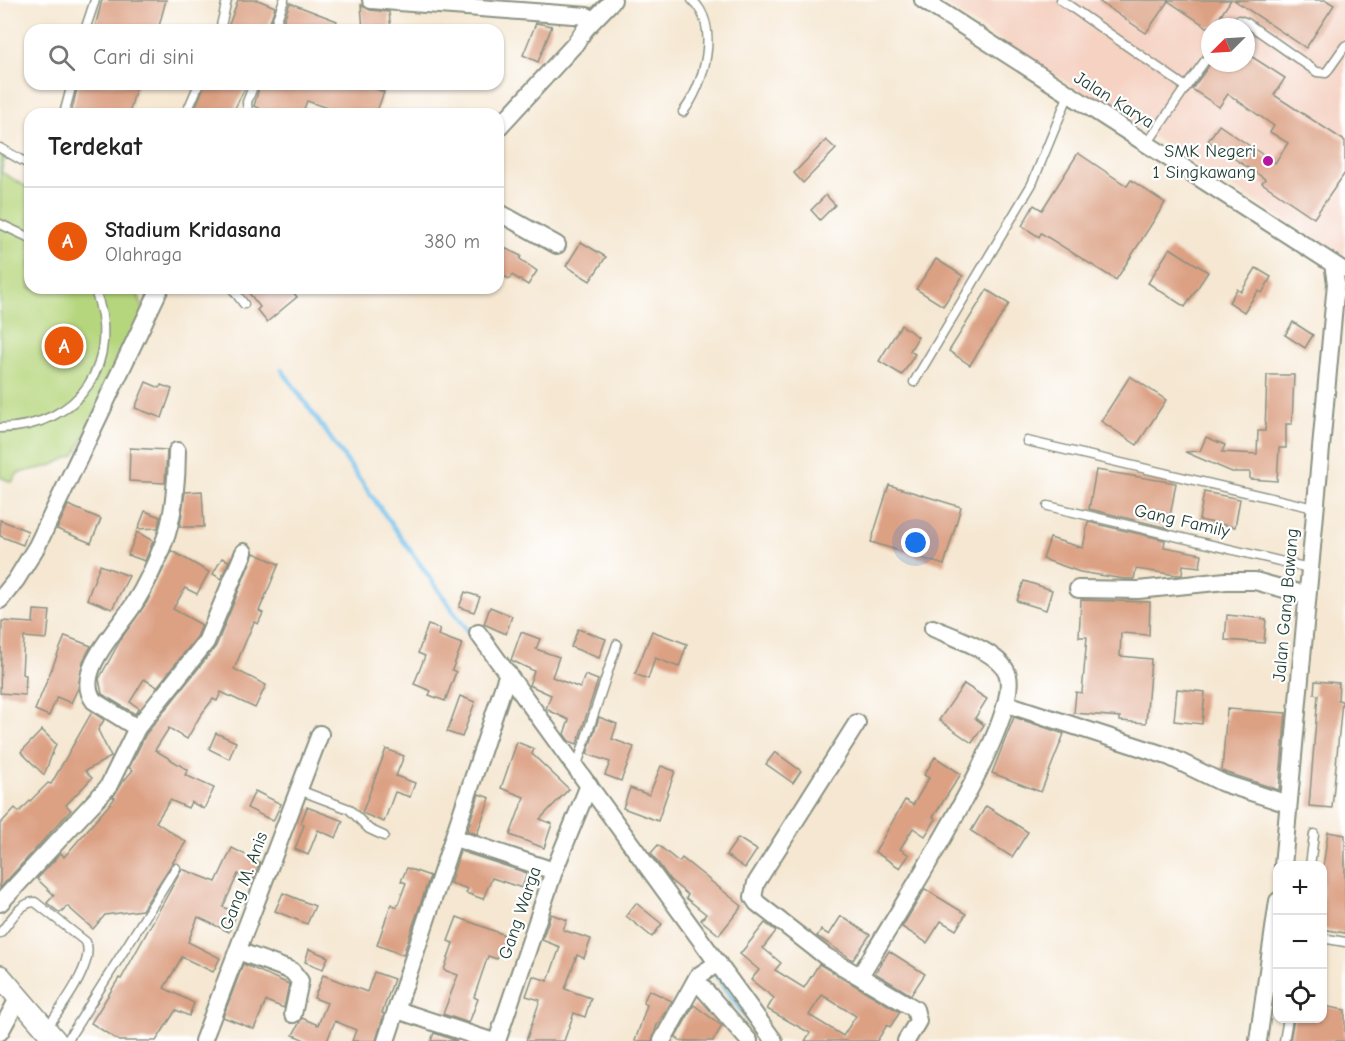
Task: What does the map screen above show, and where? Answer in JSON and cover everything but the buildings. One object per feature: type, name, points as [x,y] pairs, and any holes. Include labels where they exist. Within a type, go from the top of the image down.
[{"type":"street","points":[[371,0],[583,15],[589,19],[587,27]]},
{"type":"street","points":[[504,121],[613,0]]},
{"type":"street","name":"Jalan Karya","points":[[923,0],[1339,268]]},
{"type":"street","points":[[504,215],[557,245]]},
{"type":"street","name":"Jalan Gang Bawang","points":[[1283,861],[1314,508],[1339,268]]},
{"type":"street","points":[[0,600],[16,580],[37,546],[157,294]]},
{"type":"street","points":[[137,728],[94,700],[90,695],[88,679],[104,645],[140,595],[164,542],[171,518],[177,451]]},
{"type":"street","points":[[0,903],[108,787],[137,728],[198,656],[244,552]]},
{"type":"street","points":[[1078,589],[1138,590],[1226,581],[1255,581],[1306,595]]},
{"type":"street","points":[[860,976],[963,802],[1007,704],[1008,675],[997,660],[933,628]]},
{"type":"street","points":[[478,633],[505,681],[576,768],[586,791],[707,970],[749,1041]]},
{"type":"street","points":[[386,1041],[455,838],[505,681]]},
{"type":"street","points":[[1007,704],[1170,757],[1223,783],[1288,804]]},
{"type":"street","points":[[857,723],[752,892],[757,903],[804,941],[915,1009],[918,1021],[906,1041]]},
{"type":"street","name":"Gang M. Anis","points":[[203,1041],[320,734]]},
{"type":"street","name":"Gang Warga","points":[[497,1041],[554,871],[586,791]]},
{"type":"street","points":[[455,838],[554,871]]},
{"type":"street","points":[[1258,1041],[1273,948]]},
{"type":"street","points":[[238,951],[292,971],[298,977],[300,981],[293,1014]]},
{"type":"street","points":[[662,1041],[707,970]]},
{"type":"street","points":[[707,970],[774,1041]]},
{"type":"street","points":[[0,976],[51,1036]]},
{"type":"street","points":[[0,1032],[19,997]]},
{"type":"street","points":[[397,1010],[490,1041]]},
{"type":"lane","points":[[87,24],[95,0]]},
{"type":"lane","points":[[221,24],[227,0]]},
{"type":"lane","points":[[275,24],[284,0]]},
{"type":"lane","points":[[683,112],[695,97],[707,52],[707,25],[699,7],[692,0]]},
{"type":"lane","points":[[1061,0],[1186,87]]},
{"type":"lane","points":[[1255,29],[1317,72],[1326,73],[1345,46]]},
{"type":"lane","points":[[1147,144],[1201,66]]},
{"type":"lane","points":[[66,108],[70,90]]},
{"type":"lane","points":[[189,108],[196,90]]},
{"type":"lane","points":[[248,108],[247,102],[252,90]]},
{"type":"lane","points":[[914,382],[1032,184],[1069,94]]},
{"type":"lane","points":[[0,148],[24,162]]},
{"type":"lane","points":[[0,224],[24,235]]},
{"type":"lane","points":[[0,428],[17,427],[51,418],[77,399],[90,384],[105,333],[104,317],[96,294]]},
{"type":"lane","points":[[236,294],[244,304]]},
{"type":"lane","points":[[1027,441],[1314,508]]},
{"type":"lane","name":"Gang Family","points":[[1048,507],[1309,568]]},
{"type":"lane","points":[[576,768],[617,644]]},
{"type":"lane","points":[[299,790],[354,812],[369,829],[384,836]]},
{"type":"lane","points":[[1311,861],[1314,834]]},
{"type":"lane","points":[[67,1041],[177,868]]},
{"type":"lane","points":[[0,933],[21,908],[29,902],[35,902],[86,942],[89,949],[87,963],[51,1036]]},
{"type":"lane","points":[[1327,939],[1345,942]]},
{"type":"lane","points":[[1284,1041],[1287,1023]]},
{"type":"shaded area","name":"SMK Negeri 1 Singkawang","points":[[937,0],[1345,0],[1345,258]]},
{"type":"green space","points":[[0,151],[6,153],[1,172],[24,185],[24,294],[138,294],[144,312],[75,455],[50,466],[18,473],[12,482],[0,477]]},
{"type":"waterway","points":[[282,370],[484,654]]},
{"type":"waterway","points":[[633,860],[763,1041]]},
{"type":"place","name":"SMK Negeri 1 Singkawang","points":[[1268,161]]},
{"type":"place","name":"Stadium Kridasana","points":[[64,346]]}]
